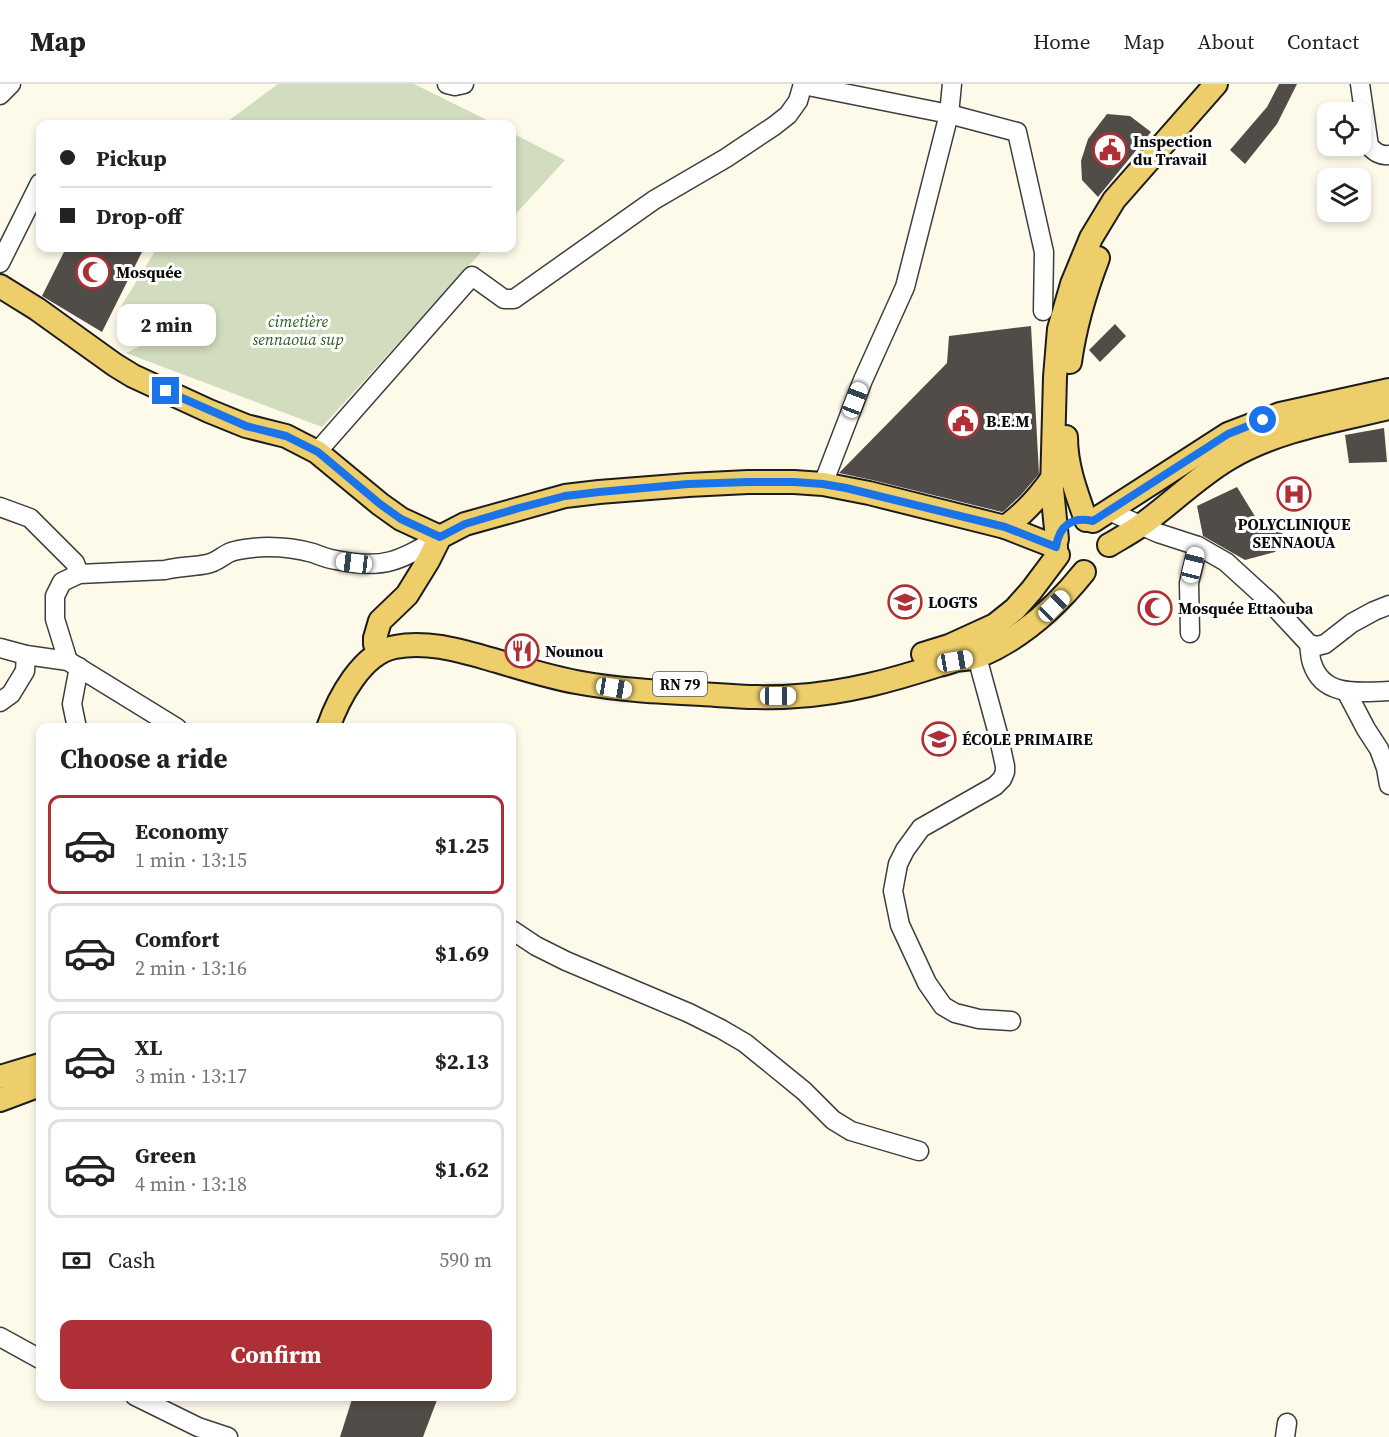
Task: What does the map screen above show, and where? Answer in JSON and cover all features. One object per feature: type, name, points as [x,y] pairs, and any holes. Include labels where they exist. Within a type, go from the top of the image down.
[{"type":"main road","points":[[1216,84],[1114,200],[1091,238],[1072,284],[1059,329],[1055,377],[1052,489],[1057,547],[1062,562],[1076,572],[1084,572],[1100,566],[1105,561],[1109,545],[1103,528],[1069,469],[1066,438],[1073,338],[1088,285],[1106,239],[1130,202],[1234,84]]},
{"type":"main road","points":[[0,286],[38,309],[133,376],[209,411],[246,426],[286,436],[318,452],[401,519],[440,537]]},
{"type":"main road","points":[[1057,547],[1060,532],[1071,522],[1096,517],[1228,434],[1280,414],[1389,390]]},
{"type":"main road","points":[[1109,545],[1140,526],[1228,459],[1299,429],[1389,408]]},
{"type":"main road","points":[[1005,527],[1039,496],[1053,477]]},
{"type":"main road","points":[[375,645],[380,621],[407,595],[440,537],[465,524],[565,496],[688,484],[794,482],[823,484],[869,493],[1005,527],[1057,547]]},
{"type":"main road","name":"RN 79","points":[[315,723],[322,701],[353,658],[399,635],[422,635],[461,641],[589,672],[672,684],[792,685],[833,678],[949,646],[971,648],[1015,609],[1031,591],[1057,547]]},
{"type":"main road","points":[[330,723],[347,687],[361,668],[376,655],[392,647],[418,644],[460,651],[574,682],[634,691],[797,696],[850,689],[955,661],[971,648],[1024,631],[1054,606],[1084,572]]},
{"type":"main road","points":[[0,1077],[36,1066]]},
{"type":"main road","points":[[0,1100],[36,1086]]},
{"type":"street","points":[[0,95],[11,84]]},
{"type":"street","points":[[447,84],[456,86],[464,84]]},
{"type":"street","points":[[318,452],[472,276],[504,299],[513,299],[654,200],[726,159],[774,126],[788,115],[798,101],[803,84],[949,114],[1017,132],[1044,252],[1043,311]]},
{"type":"street","points":[[823,484],[863,380],[905,286],[949,114],[952,84]]},
{"type":"street","points":[[1360,84],[1369,146],[1376,153],[1389,155]]},
{"type":"street","points":[[0,262],[36,191]]},
{"type":"street","points":[[0,507],[30,518],[75,563],[78,574]]},
{"type":"street","points":[[1096,517],[1140,526],[1198,546],[1226,562],[1270,602],[1309,644],[1317,646],[1324,644],[1352,623],[1389,605]]},
{"type":"street","points":[[75,723],[72,704],[74,664],[55,619],[55,596],[62,582],[78,574],[165,570],[207,564],[231,552],[264,547],[283,547],[334,560],[375,565],[406,557],[440,537]]},
{"type":"street","points":[[1190,633],[1189,583],[1198,546]]},
{"type":"street","points":[[1309,644],[1311,662],[1322,681],[1346,691],[1389,691]]},
{"type":"street","points":[[0,648],[74,664],[169,723]]},
{"type":"street","points":[[971,648],[998,734],[1005,772],[995,786],[921,828],[898,864],[893,891],[900,925],[927,983],[943,1006],[955,1014],[979,1019],[1011,1021]]},
{"type":"street","points":[[0,702],[11,694],[25,671],[26,655]]},
{"type":"street","points":[[1346,691],[1379,749],[1389,785]]},
{"type":"street","points":[[516,933],[566,962],[689,1013],[745,1043],[804,1092],[833,1120],[851,1131],[919,1151]]},
{"type":"street","points":[[0,1337],[36,1357]]},
{"type":"street","points":[[145,1401],[198,1427],[228,1437]]},
{"type":"green space","points":[[278,84],[414,84],[487,120],[229,120]]},
{"type":"green space","points":[[516,135],[565,160],[516,214]]},
{"type":"green space","name":"cimetière sennaoua sup","points":[[155,252],[481,252],[322,427],[126,353],[152,340],[120,308]]},
{"type":"building","points":[[1279,84],[1297,84],[1277,124],[1245,164],[1230,150],[1267,107]]},
{"type":"building","name":"Inspection du Travail","points":[[1107,114],[1130,116],[1151,132],[1098,197],[1082,180],[1081,161],[1088,139]]},
{"type":"building","name":"Mosquée","points":[[64,252],[142,252],[102,332],[42,296]]},
{"type":"building","points":[[1115,324],[1126,336],[1100,362],[1089,350]]},
{"type":"building","name":"B.E.M","points":[[1031,326],[1039,474],[1004,511],[839,473],[947,363],[949,336]]},
{"type":"building","points":[[1384,428],[1387,462],[1349,463],[1345,435]]},
{"type":"building","points":[[1237,487],[1256,518],[1275,519],[1286,540],[1275,552],[1245,560],[1203,536],[1197,506]]},
{"type":"building","points":[[351,1401],[437,1401],[423,1437],[340,1437]]},
{"type":"place","name":"Inspection du Travail","points":[[1110,150]]},
{"type":"place","name":"Mosquée","points":[[93,272]]},
{"type":"place","name":"B.E.M","points":[[963,421]]},
{"type":"place","name":"POLYCLINIQUE SENNAOUA","points":[[1294,494]]},
{"type":"place","name":"LOGTS","points":[[905,602]]},
{"type":"place","name":"Mosquée Ettaouba","points":[[1155,608]]},
{"type":"place","name":"Nounou","points":[[522,651]]},
{"type":"place","name":"ÉCOLE PRIMAIRE","points":[[939,739]]},
{"type":"route","points":[[166,391],[246,426],[286,436],[318,452],[401,519],[440,537],[465,524],[565,496],[688,484],[794,482],[823,484],[869,493],[1005,527],[1056,547],[1060,532],[1071,522],[1093,521],[1228,434],[1263,420]]}]
